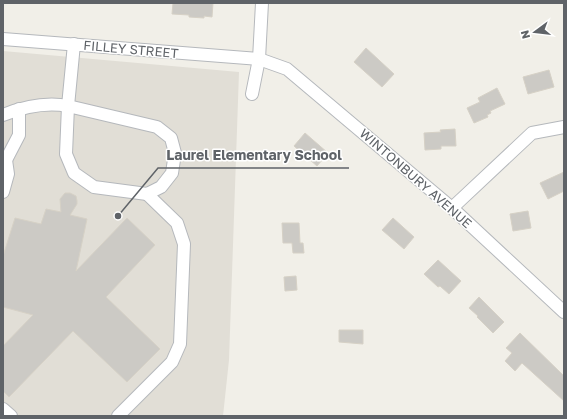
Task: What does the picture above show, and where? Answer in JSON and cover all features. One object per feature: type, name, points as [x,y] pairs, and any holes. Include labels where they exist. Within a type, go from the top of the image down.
[{"type":"street","points":[[252,94],[259,59],[262,3]]},
{"type":"street","name":"FILLEY STREET","points":[[3,39],[259,59]]},
{"type":"street","points":[[3,116],[19,109],[54,104],[68,106],[157,127],[171,138],[175,153],[172,173],[161,187],[147,194],[94,187],[74,173],[66,154],[68,106],[74,44]]},
{"type":"street","name":"WINTONBURY AVENUE","points":[[259,59],[287,69],[452,208],[564,312]]},
{"type":"street","points":[[3,192],[8,174],[4,162],[19,135],[19,109]]},
{"type":"street","points":[[452,208],[532,133],[564,127]]},
{"type":"street","points":[[118,416],[172,362],[180,344],[184,244],[177,223],[147,194]]},
{"type":"street","points":[[3,409],[12,416]]},
{"type":"shaded area","points":[[3,51],[239,72],[229,360],[223,416],[3,416]]},
{"type":"building","points":[[173,3],[213,3],[212,17],[189,17],[189,15],[172,14]]},
{"type":"building","points":[[366,48],[394,74],[382,87],[354,62]]},
{"type":"building","points":[[549,70],[554,87],[528,94],[523,77]]},
{"type":"building","points":[[497,88],[505,104],[490,111],[491,113],[487,115],[488,117],[474,123],[467,108],[480,102],[478,98]]},
{"type":"building","points":[[455,129],[456,146],[441,146],[441,149],[425,150],[424,133]]},
{"type":"building","points":[[305,133],[328,153],[317,166],[294,146]]},
{"type":"building","points":[[564,172],[564,191],[548,199],[540,183]]},
{"type":"building","points":[[65,193],[70,193],[76,196],[77,204],[70,215],[87,219],[76,271],[127,218],[155,245],[106,297],[160,349],[127,382],[73,331],[9,397],[3,391],[3,346],[33,315],[3,307],[3,256],[15,218],[41,224],[46,209],[61,212],[60,199]]},
{"type":"building","points":[[528,211],[531,228],[513,231],[510,214]]},
{"type":"building","points":[[393,218],[414,237],[404,249],[382,230]]},
{"type":"building","points":[[282,223],[299,223],[300,243],[303,243],[304,253],[293,253],[292,243],[283,243]]},
{"type":"building","points":[[438,260],[461,281],[449,294],[440,286],[438,287],[424,274]]},
{"type":"building","points":[[296,276],[297,290],[285,291],[284,277]]},
{"type":"building","points":[[479,297],[504,322],[493,333],[469,308]]},
{"type":"building","points":[[339,330],[363,330],[363,344],[339,342]]},
{"type":"building","points":[[520,333],[564,376],[564,401],[522,363],[515,371],[505,361],[512,353],[506,348]]},
{"type":"place","name":"Laurel Elementary School","points":[[118,216]]}]
